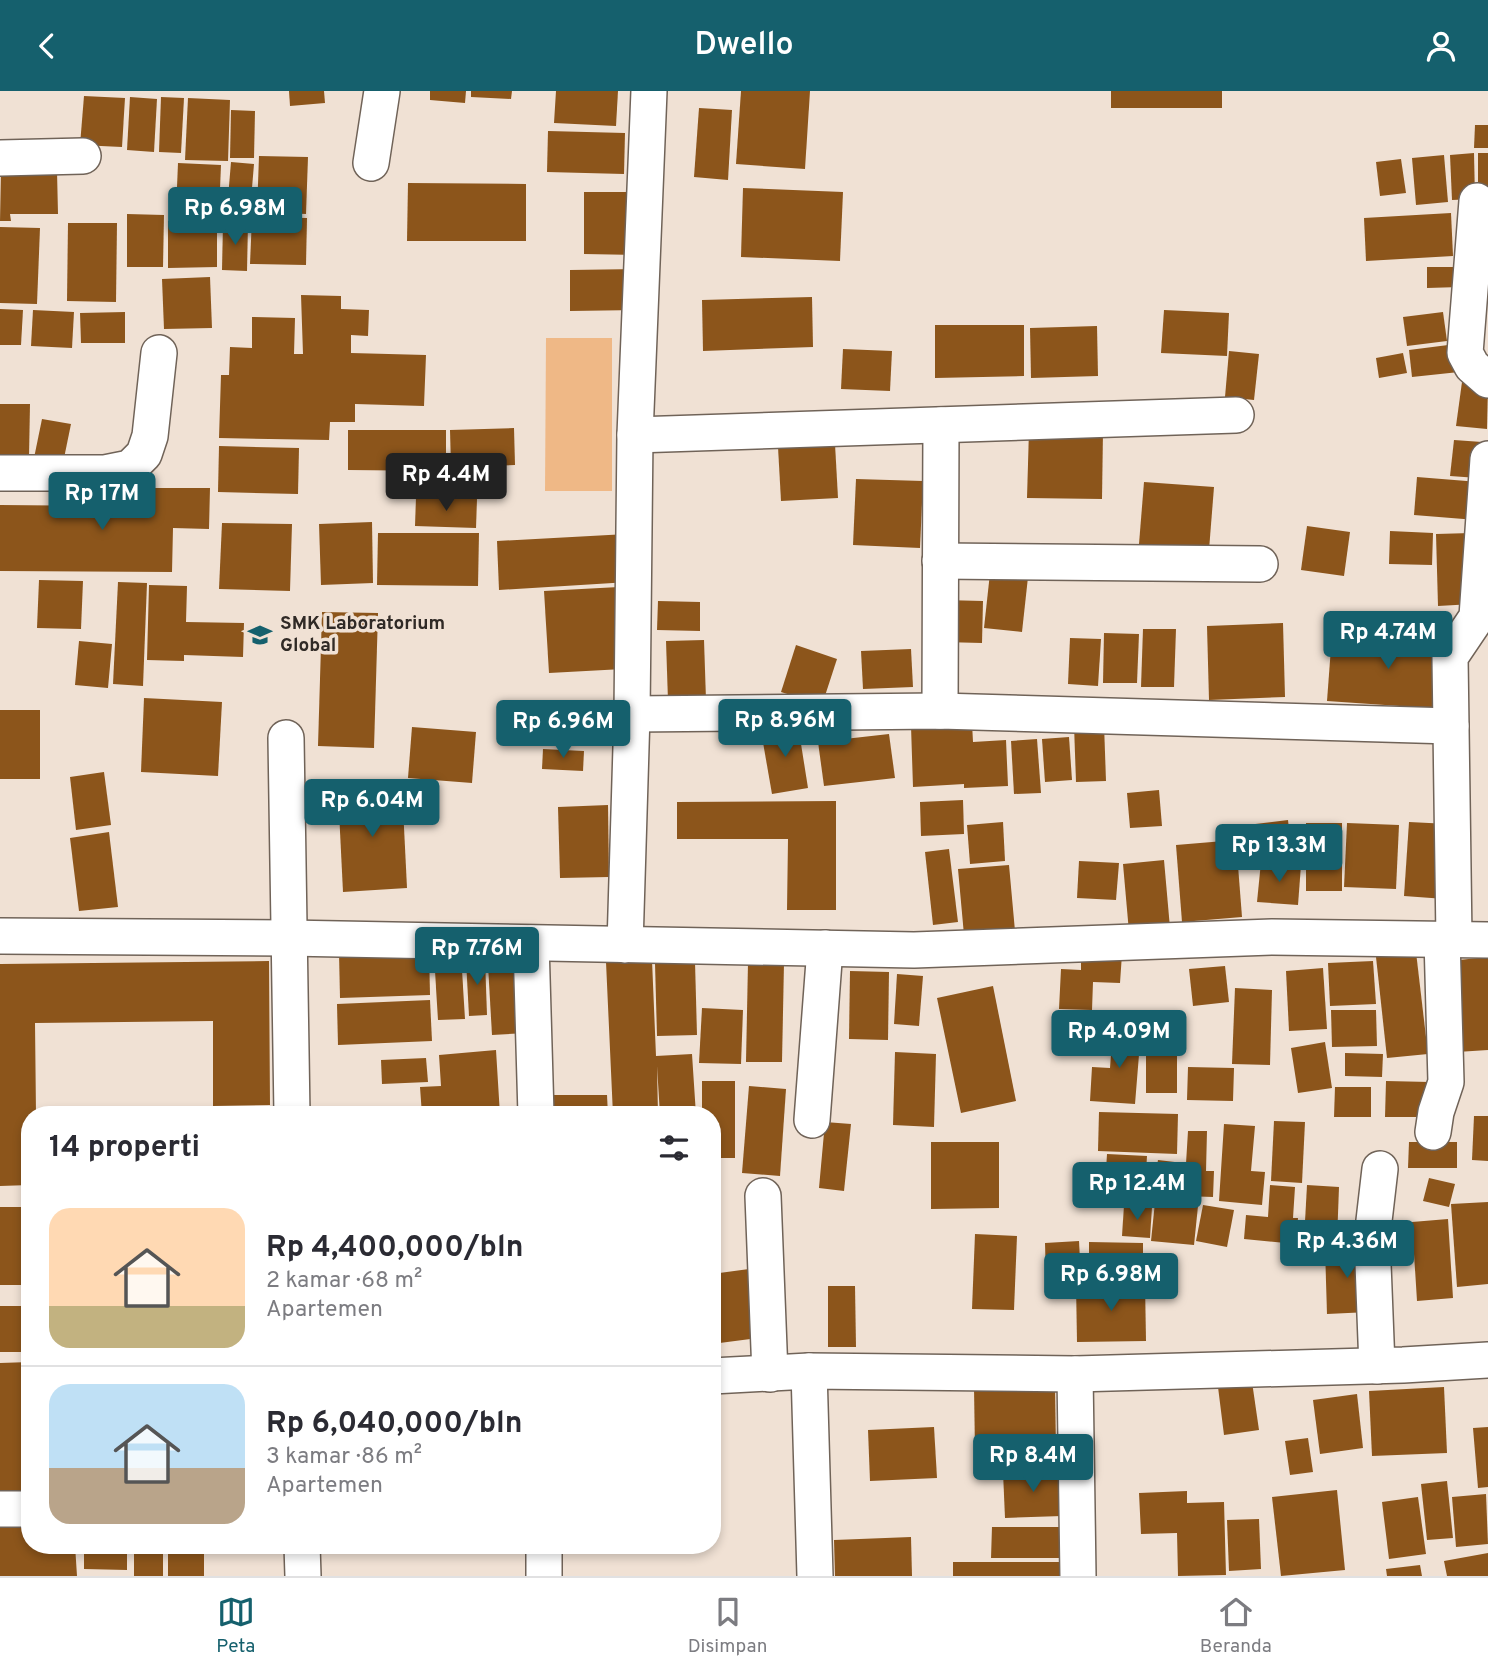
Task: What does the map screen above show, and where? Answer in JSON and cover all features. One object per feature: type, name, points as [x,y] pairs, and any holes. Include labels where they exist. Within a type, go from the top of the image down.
[{"type":"street","points":[[371,163],[382,91]]},
{"type":"street","points":[[625,945],[632,714],[635,435],[649,91]]},
{"type":"street","points":[[0,158],[83,156]]},
{"type":"street","points":[[1477,201],[1465,353],[1472,366],[1488,380]]},
{"type":"street","points":[[0,473],[105,473],[130,468],[144,454],[150,436],[159,353]]},
{"type":"street","points":[[635,435],[1236,415]]},
{"type":"street","points":[[940,711],[941,425]]},
{"type":"street","points":[[1433,1132],[1436,1112],[1446,1082],[1461,939],[1450,657],[1478,617],[1488,459]]},
{"type":"street","points":[[940,561],[1260,564]]},
{"type":"street","points":[[632,714],[940,711],[1451,726]]},
{"type":"street","points":[[286,739],[292,1106]]},
{"type":"street","points":[[0,936],[288,938],[914,950],[1272,937],[1461,939]]},
{"type":"street","points":[[531,943],[536,1106]]},
{"type":"street","points":[[811,1120],[825,948]]},
{"type":"street","points":[[1377,1366],[1372,1238],[1380,1169]]},
{"type":"street","points":[[763,1196],[770,1374]]},
{"type":"street","points":[[721,1376],[809,1371],[1075,1374],[1377,1366],[1488,1360]]},
{"type":"street","points":[[809,1371],[816,1576]]},
{"type":"street","points":[[1075,1374],[1078,1576]]},
{"type":"street","points":[[0,1509],[21,1509]]},
{"type":"street","points":[[302,1554],[303,1576]]},
{"type":"street","points":[[544,1554],[544,1576]]},
{"type":"shaded area","points":[[546,338],[612,338],[612,491],[545,491]]},
{"type":"building","points":[[289,91],[324,91],[325,103],[290,106]]},
{"type":"building","points":[[430,91],[466,91],[465,103],[430,100]]},
{"type":"building","points":[[471,91],[512,91],[511,99],[471,97]]},
{"type":"building","points":[[556,91],[618,91],[616,126],[554,123]]},
{"type":"building","points":[[741,91],[810,91],[805,169],[736,164]]},
{"type":"building","points":[[1111,91],[1222,91],[1222,108],[1111,108]]},
{"type":"building","points":[[84,96],[125,98],[122,147],[80,145]]},
{"type":"building","points":[[130,97],[157,99],[154,152],[127,150]]},
{"type":"building","points":[[161,97],[184,98],[181,153],[159,152]]},
{"type":"building","points":[[188,98],[230,100],[228,161],[185,160]]},
{"type":"building","points":[[699,108],[732,110],[728,180],[694,177]]},
{"type":"building","points":[[231,110],[255,111],[254,158],[230,158]]},
{"type":"building","points":[[1475,125],[1488,125],[1488,148],[1474,148]]},
{"type":"building","points":[[548,131],[625,133],[624,174],[547,172]]},
{"type":"building","points":[[1474,153],[1475,199],[1452,200],[1450,155]]},
{"type":"building","points":[[1478,153],[1488,153],[1488,197],[1478,197]]},
{"type":"building","points":[[1444,155],[1448,202],[1416,205],[1412,158]]},
{"type":"building","points":[[259,156],[308,157],[306,214],[257,212]]},
{"type":"building","points":[[1401,159],[1406,193],[1380,196],[1376,162]]},
{"type":"building","points":[[231,162],[254,164],[250,212],[227,210]]},
{"type":"building","points":[[178,163],[221,165],[219,213],[176,211]]},
{"type":"building","points":[[1,171],[57,171],[58,214],[10,214],[11,221],[0,221]]},
{"type":"building","points":[[408,183],[526,184],[526,241],[407,241]]},
{"type":"building","points":[[743,188],[843,192],[840,261],[741,257]]},
{"type":"building","points":[[584,192],[639,192],[638,255],[584,254]]},
{"type":"building","points":[[1451,213],[1453,256],[1366,261],[1364,218]]},
{"type":"building","points":[[127,214],[164,215],[163,267],[127,267]]},
{"type":"building","points":[[252,217],[307,218],[306,265],[250,264]]},
{"type":"building","points":[[217,220],[217,267],[168,268],[168,221]]},
{"type":"building","points":[[68,223],[117,223],[116,302],[67,301]]},
{"type":"building","points":[[223,223],[248,223],[247,271],[222,270]]},
{"type":"building","points":[[0,227],[40,228],[37,304],[0,303]]},
{"type":"building","points":[[1427,267],[1460,267],[1460,287],[1427,288]]},
{"type":"building","points":[[638,269],[638,310],[570,311],[570,270]]},
{"type":"building","points":[[210,277],[212,328],[164,329],[162,279]]},
{"type":"building","points":[[301,295],[341,296],[341,309],[369,310],[368,336],[351,335],[351,353],[426,355],[424,406],[355,404],[355,422],[330,422],[329,440],[219,438],[221,375],[229,375],[230,347],[252,348],[252,317],[295,318],[294,354],[303,354]]},
{"type":"building","points":[[812,297],[813,347],[703,351],[702,300]]},
{"type":"building","points":[[0,309],[23,310],[21,345],[0,345]]},
{"type":"building","points":[[33,310],[74,312],[72,348],[31,346]]},
{"type":"building","points":[[1164,310],[1229,313],[1227,356],[1161,353]]},
{"type":"building","points":[[125,312],[125,343],[81,343],[80,313]]},
{"type":"building","points":[[1443,312],[1447,341],[1407,346],[1403,317]]},
{"type":"building","points":[[935,325],[1024,325],[1024,376],[935,378]]},
{"type":"building","points":[[1097,326],[1098,376],[1031,378],[1030,328]]},
{"type":"building","points":[[1456,344],[1459,372],[1412,377],[1409,350]]},
{"type":"building","points":[[843,349],[892,351],[890,391],[841,389]]},
{"type":"building","points":[[1229,351],[1259,354],[1254,400],[1225,397]]},
{"type":"building","points":[[1403,353],[1407,373],[1379,378],[1376,358]]},
{"type":"building","points":[[1462,382],[1488,385],[1487,429],[1456,426]]},
{"type":"building","points":[[0,404],[30,404],[29,457],[0,458]]},
{"type":"building","points":[[42,419],[71,424],[63,463],[34,458]]},
{"type":"building","points":[[514,428],[515,465],[451,467],[450,430]]},
{"type":"building","points":[[348,430],[446,430],[446,471],[348,470]]},
{"type":"building","points":[[1029,430],[1103,431],[1102,499],[1027,498]]},
{"type":"building","points":[[1454,440],[1482,442],[1478,478],[1450,476]]},
{"type":"building","points":[[835,444],[838,498],[781,501],[778,447]]},
{"type":"building","points":[[219,446],[299,448],[298,494],[218,492]]},
{"type":"building","points":[[1417,477],[1479,482],[1476,520],[1414,515]]},
{"type":"building","points":[[856,479],[923,481],[920,548],[853,545]]},
{"type":"building","points":[[1144,482],[1214,487],[1209,550],[1139,544]]},
{"type":"building","points":[[114,488],[210,488],[209,529],[173,528],[172,572],[0,571],[0,505],[114,506]]},
{"type":"building","points":[[416,497],[477,499],[476,528],[415,526]]},
{"type":"building","points":[[372,522],[373,583],[321,585],[319,524]]},
{"type":"building","points":[[222,523],[292,524],[290,591],[219,589]]},
{"type":"building","points":[[1307,526],[1350,532],[1344,576],[1301,570]]},
{"type":"building","points":[[1390,531],[1433,533],[1432,565],[1389,564]]},
{"type":"building","points":[[378,533],[479,533],[478,586],[377,585]]},
{"type":"building","points":[[1471,533],[1473,604],[1438,606],[1436,534]]},
{"type":"building","points":[[627,534],[629,582],[499,590],[497,541]]},
{"type":"building","points":[[990,573],[1028,577],[1022,632],[984,628]]},
{"type":"building","points":[[39,580],[83,581],[81,629],[37,628]]},
{"type":"building","points":[[118,582],[147,583],[143,686],[113,684]]},
{"type":"building","points":[[149,585],[187,586],[186,622],[244,623],[243,657],[184,655],[184,661],[147,660]]},
{"type":"building","points":[[619,587],[623,669],[549,673],[544,591]]},
{"type":"building","points":[[944,600],[983,601],[982,643],[943,642]]},
{"type":"building","points":[[658,601],[700,602],[700,631],[657,630]]},
{"type":"building","points":[[322,612],[378,613],[374,748],[318,746]]},
{"type":"building","points":[[1283,623],[1285,697],[1209,700],[1207,626]]},
{"type":"building","points":[[1143,629],[1176,629],[1174,687],[1141,687]]},
{"type":"building","points":[[1104,633],[1139,634],[1137,683],[1103,683]]},
{"type":"building","points":[[1332,634],[1448,641],[1443,709],[1327,701]]},
{"type":"building","points":[[1070,638],[1101,639],[1098,686],[1068,684]]},
{"type":"building","points":[[704,640],[706,700],[668,701],[666,641]]},
{"type":"building","points":[[79,641],[112,644],[108,688],[75,685]]},
{"type":"building","points":[[796,645],[837,659],[822,705],[781,692]]},
{"type":"building","points":[[911,649],[913,687],[863,689],[861,651]]},
{"type":"building","points":[[144,698],[222,702],[218,776],[141,772]]},
{"type":"building","points":[[0,710],[40,710],[40,779],[0,779]]},
{"type":"building","points":[[972,723],[973,742],[1006,740],[1008,786],[964,788],[964,784],[913,787],[911,726]]},
{"type":"building","points":[[1104,724],[1106,781],[1076,782],[1074,725]]},
{"type":"building","points":[[798,725],[808,788],[772,794],[761,731]]},
{"type":"building","points":[[412,727],[476,732],[472,783],[408,778]]},
{"type":"building","points":[[889,734],[895,778],[824,786],[818,742]]},
{"type":"building","points":[[1069,737],[1072,780],[1045,782],[1042,739]]},
{"type":"building","points":[[1037,739],[1041,793],[1014,794],[1011,741]]},
{"type":"building","points":[[543,749],[584,751],[583,771],[542,769]]},
{"type":"building","points":[[104,772],[111,825],[76,830],[70,777]]},
{"type":"building","points":[[402,787],[407,888],[343,892],[338,791]]},
{"type":"building","points":[[1159,790],[1162,826],[1130,828],[1127,793]]},
{"type":"building","points":[[963,800],[964,834],[921,836],[920,802]]},
{"type":"building","points":[[836,801],[836,910],[787,910],[788,839],[677,839],[677,802]]},
{"type":"building","points":[[608,805],[609,877],[560,878],[558,807]]},
{"type":"building","points":[[1288,820],[1291,848],[1249,852],[1247,825]]},
{"type":"building","points":[[1003,822],[1005,861],[970,864],[967,825]]},
{"type":"building","points":[[1409,822],[1449,824],[1445,899],[1404,896]]},
{"type":"building","points":[[1306,823],[1342,823],[1342,891],[1306,891]]},
{"type":"building","points":[[1347,823],[1399,825],[1396,889],[1344,887]]},
{"type":"building","points":[[109,832],[118,907],[79,911],[70,838]]},
{"type":"building","points":[[1236,840],[1242,917],[1182,922],[1176,845]]},
{"type":"building","points":[[949,849],[958,922],[933,925],[925,852]]},
{"type":"building","points":[[1164,860],[1170,928],[1129,932],[1123,864]]},
{"type":"building","points":[[1079,861],[1119,863],[1116,900],[1077,898]]},
{"type":"building","points":[[1261,862],[1301,865],[1298,905],[1257,902]]},
{"type":"building","points":[[1009,865],[1015,931],[964,935],[958,869]]},
{"type":"building","points":[[429,949],[430,995],[340,998],[339,953]]},
{"type":"building","points":[[1416,952],[1428,1054],[1387,1058],[1376,957]]},
{"type":"building","points":[[1081,953],[1122,954],[1120,983],[1093,982],[1092,1010],[1059,1009],[1061,969],[1081,970]]},
{"type":"building","points":[[461,954],[465,1019],[438,1020],[434,955]]},
{"type":"building","points":[[1488,957],[1488,1050],[1457,1052],[1449,961]]},
{"type":"building","points":[[485,959],[487,1015],[469,1016],[466,960]]},
{"type":"building","points":[[652,960],[656,1056],[692,1054],[695,1106],[659,1106],[657,1066],[658,1106],[613,1106],[606,962]]},
{"type":"building","points":[[269,961],[270,1105],[213,1106],[213,1021],[35,1023],[36,1106],[21,1106],[21,1185],[0,1186],[0,964]]},
{"type":"building","points":[[1373,961],[1376,1004],[1330,1006],[1328,963]]},
{"type":"building","points":[[695,962],[697,1035],[657,1036],[655,963]]},
{"type":"building","points":[[522,963],[527,1033],[492,1035],[488,965]]},
{"type":"building","points":[[748,963],[784,963],[782,1062],[746,1062]]},
{"type":"building","points":[[1225,966],[1229,1002],[1193,1006],[1189,969]]},
{"type":"building","points":[[1323,968],[1327,1029],[1289,1031],[1286,971]]},
{"type":"building","points":[[850,971],[889,972],[888,1040],[849,1039]]},
{"type":"building","points":[[897,974],[923,976],[919,1026],[894,1024]]},
{"type":"building","points":[[993,986],[1016,1101],[961,1113],[937,998]]},
{"type":"building","points":[[1235,988],[1272,990],[1270,1065],[1232,1064]]},
{"type":"building","points":[[430,1000],[432,1041],[338,1045],[337,1004]]},
{"type":"building","points":[[702,1008],[743,1010],[741,1064],[699,1063]]},
{"type":"building","points":[[1331,1010],[1376,1010],[1377,1046],[1332,1047]]},
{"type":"building","points":[[1113,1028],[1141,1030],[1135,1104],[1090,1101],[1092,1067],[1110,1068]]},
{"type":"building","points":[[1146,1030],[1177,1030],[1177,1093],[1146,1093]]},
{"type":"building","points":[[1325,1042],[1332,1088],[1298,1093],[1291,1048]]},
{"type":"building","points":[[496,1050],[499,1106],[421,1106],[420,1087],[441,1086],[439,1055]]},
{"type":"building","points":[[895,1052],[936,1054],[934,1127],[893,1125]]},
{"type":"building","points":[[1345,1053],[1383,1054],[1382,1077],[1345,1076]]},
{"type":"building","points":[[426,1058],[428,1082],[382,1084],[381,1060]]},
{"type":"building","points":[[1188,1067],[1234,1068],[1233,1101],[1187,1100]]},
{"type":"building","points":[[702,1081],[735,1081],[735,1158],[721,1158],[721,1106],[702,1106]]},
{"type":"building","points":[[1386,1081],[1430,1082],[1429,1117],[1385,1117]]},
{"type":"building","points":[[749,1086],[786,1089],[780,1176],[742,1173]]},
{"type":"building","points":[[1335,1087],[1371,1087],[1371,1117],[1334,1117]]},
{"type":"building","points":[[541,1095],[607,1095],[608,1106],[541,1106]]},
{"type":"building","points":[[1099,1112],[1178,1114],[1177,1154],[1098,1151]]},
{"type":"building","points":[[1474,1116],[1488,1116],[1488,1161],[1472,1160]]},
{"type":"building","points":[[1274,1121],[1305,1122],[1302,1183],[1271,1181]]},
{"type":"building","points":[[825,1122],[851,1124],[844,1191],[819,1188]]},
{"type":"building","points":[[1224,1124],[1255,1126],[1251,1171],[1265,1172],[1262,1205],[1219,1201]]},
{"type":"building","points":[[1188,1131],[1207,1131],[1206,1171],[1214,1171],[1213,1197],[1184,1196]]},
{"type":"building","points":[[931,1142],[999,1142],[999,1208],[931,1209]]},
{"type":"building","points":[[1409,1142],[1457,1142],[1457,1168],[1408,1168]]},
{"type":"building","points":[[1107,1154],[1147,1156],[1145,1190],[1105,1188]]},
{"type":"building","points":[[1158,1160],[1183,1163],[1177,1199],[1151,1195]]},
{"type":"building","points":[[1429,1178],[1455,1184],[1449,1207],[1423,1201]]},
{"type":"building","points":[[1270,1185],[1295,1187],[1293,1218],[1298,1218],[1296,1244],[1244,1239],[1246,1215],[1268,1217]]},
{"type":"building","points":[[1307,1185],[1339,1187],[1337,1241],[1304,1240]]},
{"type":"building","points":[[1155,1202],[1198,1206],[1194,1245],[1151,1241]]},
{"type":"building","points":[[1488,1202],[1488,1284],[1457,1287],[1451,1204]]},
{"type":"building","points":[[1124,1205],[1152,1207],[1150,1238],[1122,1236]]},
{"type":"building","points":[[1203,1205],[1234,1210],[1227,1247],[1196,1241]]},
{"type":"building","points":[[0,1207],[21,1207],[21,1285],[0,1285]]},
{"type":"building","points":[[1448,1219],[1453,1298],[1417,1301],[1412,1222]]},
{"type":"building","points":[[975,1234],[1017,1236],[1014,1310],[972,1309]]},
{"type":"building","points":[[1079,1241],[1081,1279],[1046,1280],[1045,1243]]},
{"type":"building","points":[[1089,1242],[1143,1243],[1143,1278],[1089,1278]]},
{"type":"building","points":[[1366,1247],[1369,1312],[1327,1314],[1325,1248]]},
{"type":"building","points":[[749,1269],[758,1338],[721,1343],[721,1273]]},
{"type":"building","points":[[1145,1283],[1146,1341],[1077,1342],[1076,1284]]},
{"type":"building","points":[[828,1286],[855,1286],[856,1347],[828,1347]]},
{"type":"building","points":[[0,1306],[21,1306],[21,1352],[0,1352]]},
{"type":"building","points":[[21,1362],[21,1491],[0,1492],[0,1363]]},
{"type":"building","points":[[1251,1375],[1259,1430],[1224,1435],[1217,1379]]},
{"type":"building","points":[[974,1387],[1055,1387],[1056,1451],[975,1452]]},
{"type":"building","points":[[1444,1387],[1447,1453],[1372,1456],[1369,1391]]},
{"type":"building","points":[[1357,1394],[1363,1448],[1320,1454],[1313,1400]]},
{"type":"building","points":[[934,1427],[937,1478],[870,1481],[868,1430]]},
{"type":"building","points":[[1488,1427],[1488,1487],[1478,1488],[1473,1428]]},
{"type":"building","points":[[1308,1438],[1313,1472],[1290,1475],[1285,1441]]},
{"type":"building","points":[[1061,1470],[1062,1516],[1005,1518],[1003,1472]]},
{"type":"building","points":[[1447,1481],[1453,1538],[1427,1540],[1421,1484]]},
{"type":"building","points":[[1337,1490],[1345,1570],[1281,1576],[1272,1497]]},
{"type":"building","points":[[1187,1491],[1187,1503],[1224,1502],[1226,1575],[1178,1576],[1177,1533],[1141,1534],[1139,1493]]},
{"type":"building","points":[[1486,1494],[1488,1544],[1456,1547],[1452,1497]]},
{"type":"building","points":[[1418,1497],[1426,1554],[1389,1559],[1382,1502]]},
{"type":"building","points":[[21,1519],[21,1554],[76,1554],[77,1576],[0,1576],[0,1520]]},
{"type":"building","points":[[1259,1519],[1261,1569],[1229,1571],[1227,1520]]},
{"type":"building","points":[[992,1527],[1069,1527],[1069,1558],[991,1558]]},
{"type":"building","points":[[911,1537],[912,1576],[835,1576],[834,1540]]},
{"type":"building","points":[[1488,1553],[1488,1576],[1447,1576],[1444,1561]]},
{"type":"building","points":[[84,1554],[127,1554],[127,1570],[84,1569]]},
{"type":"building","points":[[134,1554],[163,1554],[163,1576],[134,1576]]},
{"type":"building","points":[[168,1554],[204,1554],[204,1576],[168,1576]]},
{"type":"building","points":[[953,1562],[1071,1562],[1071,1576],[953,1576]]},
{"type":"building","points":[[1420,1565],[1422,1576],[1387,1576],[1386,1569]]},
{"type":"place","name":"SMK Laboratorium Global","points":[[260,635]]}]
